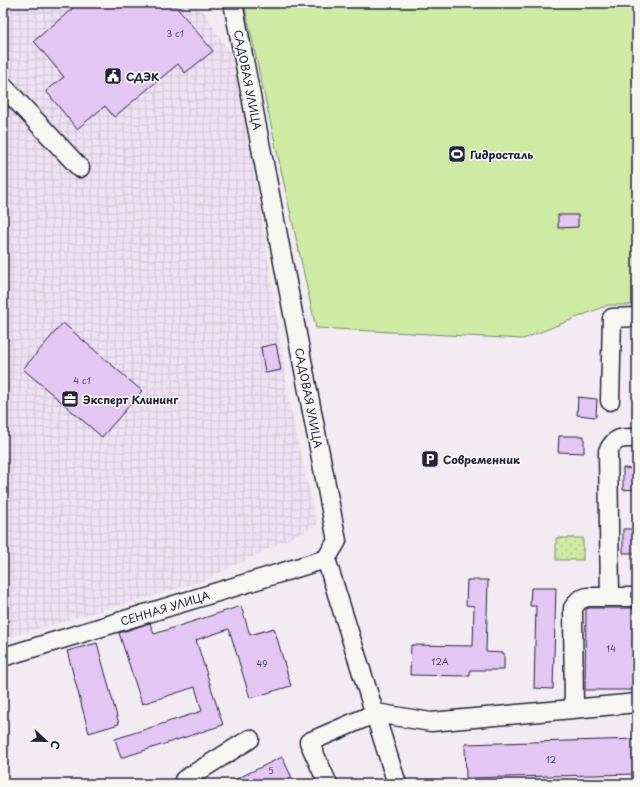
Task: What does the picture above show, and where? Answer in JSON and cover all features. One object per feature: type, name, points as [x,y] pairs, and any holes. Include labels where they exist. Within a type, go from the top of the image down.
[{"type":"street","name":"САДОВАЯ УЛИЦА","points":[[233,3],[337,541],[326,559]]},
{"type":"street","points":[[3,86],[80,168]]},
{"type":"street","points":[[610,401],[612,318],[637,317]]},
{"type":"street","points":[[610,597],[608,451],[613,442],[620,438],[637,438]]},
{"type":"street","name":"СЕННАЯ УЛИЦА","points":[[3,657],[326,559]]},
{"type":"street","points":[[326,559],[376,713],[397,784]]},
{"type":"street","points":[[574,709],[573,608],[579,600],[587,597],[637,597]]},
{"type":"street","points":[[328,784],[309,742],[376,713],[431,722],[637,703]]},
{"type":"street","points":[[183,783],[250,740]]},
{"type":"shaded area","points":[[3,3],[198,3],[239,67],[290,406],[317,525],[203,581],[3,639]]},
{"type":"green space","name":"Гидросталь","points":[[244,3],[637,3],[637,305],[608,305],[523,339],[316,328]]},
{"type":"green space","points":[[556,538],[583,538],[583,560],[556,560]]},
{"type":"building","points":[[79,3],[173,3],[213,51],[185,73],[178,64],[114,117],[105,106],[77,129],[46,91],[64,77],[34,41]]},
{"type":"building","points":[[558,215],[578,215],[578,227],[558,228]]},
{"type":"building","points":[[63,323],[142,391],[102,437],[23,369]]},
{"type":"building","points":[[276,344],[281,370],[265,373],[261,347]]},
{"type":"building","points":[[578,397],[597,399],[596,417],[577,415]]},
{"type":"building","points":[[559,436],[584,436],[584,453],[558,452]]},
{"type":"building","points":[[623,468],[637,469],[637,489],[623,490]]},
{"type":"building","points":[[623,529],[637,529],[637,553],[623,553]]},
{"type":"building","points":[[467,580],[488,580],[486,652],[504,653],[504,670],[470,670],[470,676],[410,675],[411,645],[473,646],[474,606],[466,605]]},
{"type":"building","points":[[531,588],[556,588],[553,689],[534,688],[536,606],[530,606]]},
{"type":"building","points":[[241,606],[250,635],[274,628],[291,686],[250,698],[229,629],[196,640],[223,725],[121,758],[115,739],[202,711],[195,687],[142,704],[119,633],[150,623],[154,634]]},
{"type":"building","points":[[637,608],[637,690],[585,690],[586,609]]},
{"type":"building","points":[[97,643],[119,724],[89,733],[67,651]]},
{"type":"building","points":[[637,739],[637,774],[466,778],[465,744]]},
{"type":"building","points":[[282,757],[295,784],[226,784]]},
{"type":"place","name":"СДЭК","points":[[113,76]]},
{"type":"place","name":"Гидросталь","points":[[457,154]]},
{"type":"place","name":"Эксперт Клининг","points":[[70,399]]},
{"type":"place","name":"Современник","points":[[430,459]]}]
